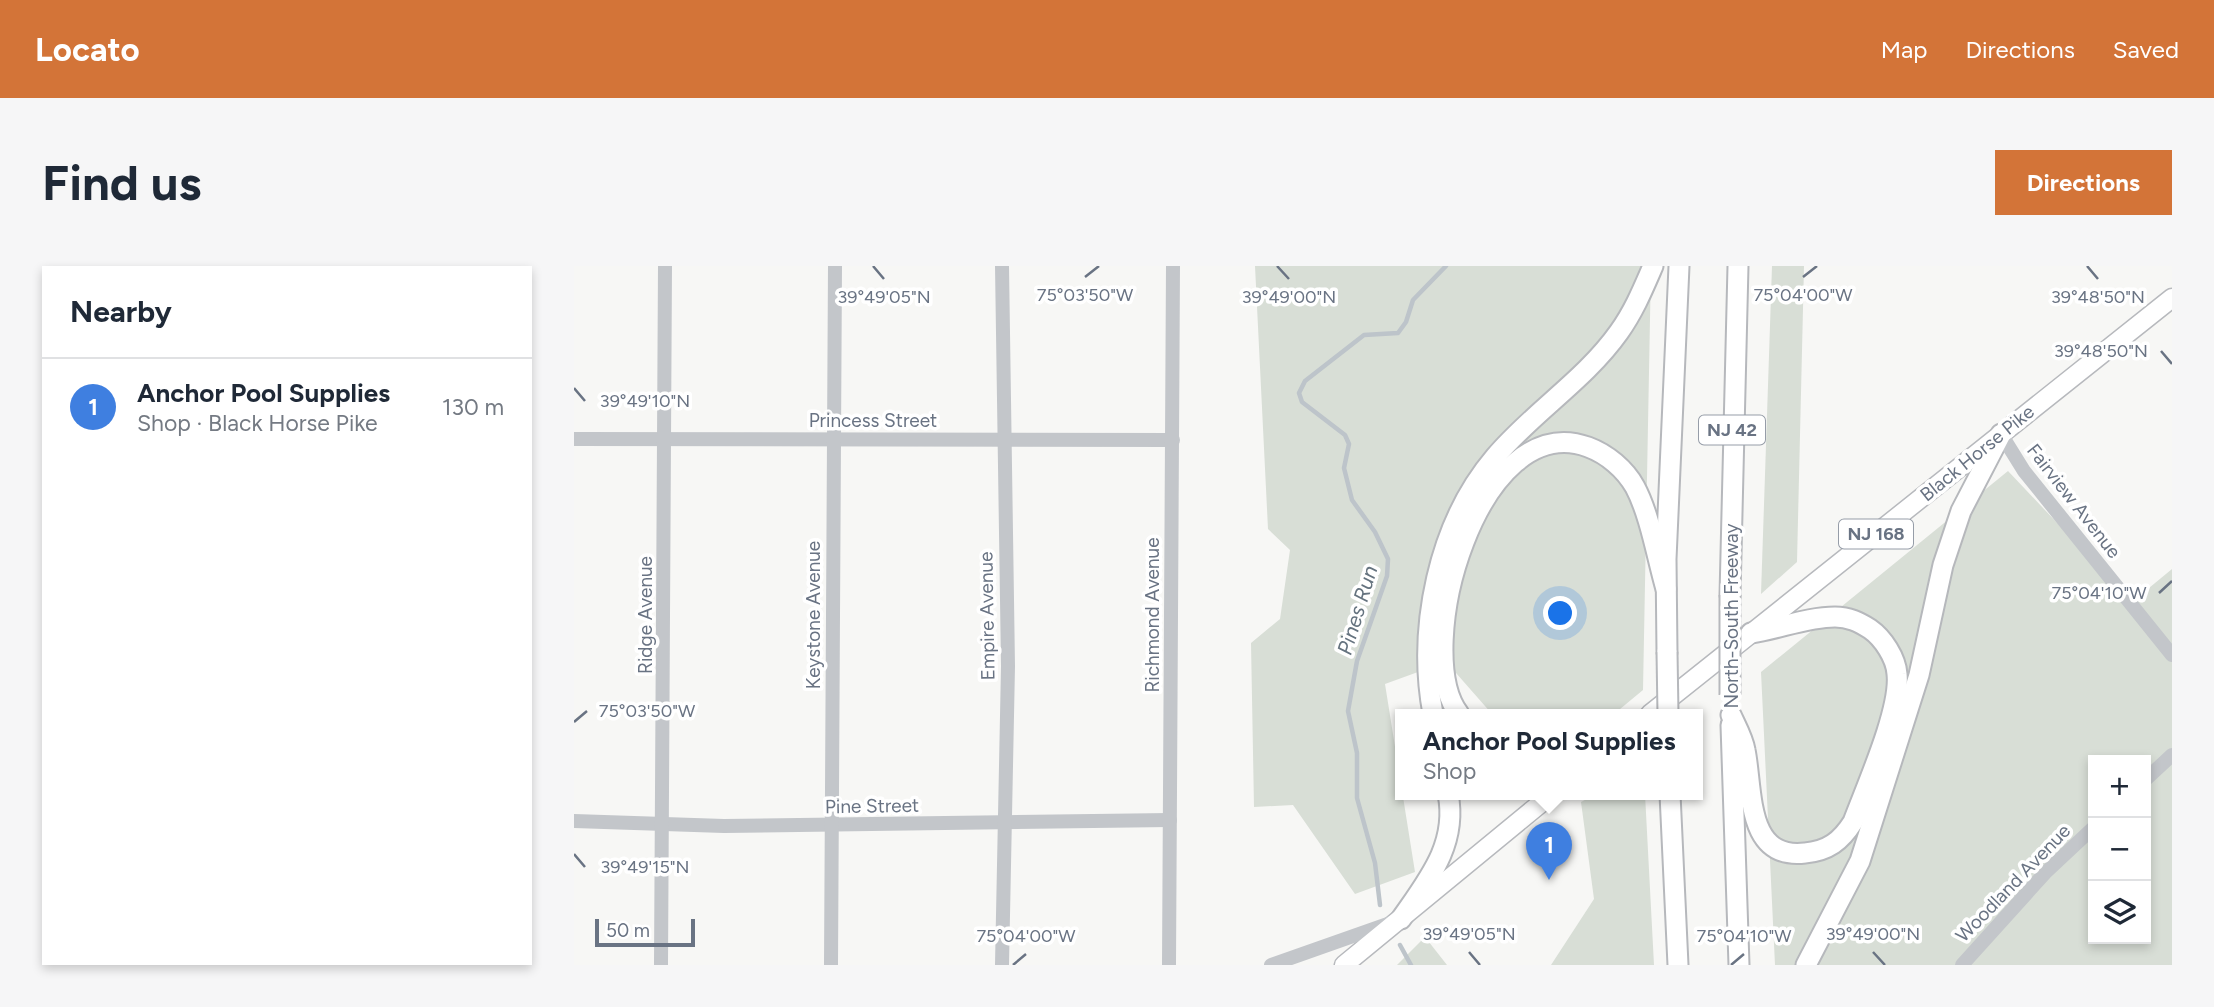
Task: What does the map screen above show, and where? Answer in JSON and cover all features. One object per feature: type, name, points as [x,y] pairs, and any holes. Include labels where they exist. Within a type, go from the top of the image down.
[{"type":"highway","points":[[1433,709],[1427,651],[1431,615],[1442,563],[1468,496],[1494,458],[1598,357],[1618,334],[1636,307],[1653,266]]},
{"type":"highway","name":"NJ 42","points":[[1668,709],[1666,589],[1679,266]]},
{"type":"highway","name":"North-South Freeway","points":[[1738,266],[1733,359],[1730,705],[1739,965]]},
{"type":"highway","points":[[1806,965],[1860,861],[1919,675],[1943,565],[1961,511],[2001,434]]},
{"type":"highway","points":[[1458,709],[1446,683],[1443,652],[1447,609],[1459,556],[1476,513],[1494,482],[1517,458],[1548,445],[1580,444],[1597,450],[1622,468],[1636,489],[1666,589]]},
{"type":"highway","points":[[1730,705],[1745,748],[1755,817],[1760,832],[1770,843],[1797,854],[1827,849],[1843,837],[1853,822],[1891,714],[1897,674],[1892,656],[1876,634],[1855,620],[1846,618],[1814,619],[1786,628],[1751,633]]},
{"type":"highway","points":[[1401,919],[1443,855],[1450,831],[1448,800]]},
{"type":"highway","points":[[1670,800],[1678,965]]},
{"type":"main road","name":"Black Horse Pike","points":[[1656,709],[2172,298]]},
{"type":"main road","points":[[1343,965],[1545,800]]},
{"type":"street","name":"Ridge Avenue","points":[[661,965],[665,266]]},
{"type":"street","name":"Keystone Avenue","points":[[831,965],[835,266]]},
{"type":"street","name":"Empire Avenue","points":[[1002,266],[1008,666],[1002,965]]},
{"type":"street","name":"Richmond Avenue","points":[[1169,965],[1172,266]]},
{"type":"street","name":"Fairview Avenue","points":[[2001,434],[2027,475],[2172,655]]},
{"type":"street","name":"Princess Street","points":[[574,439],[1173,440]]},
{"type":"street","points":[[2151,774],[2172,755]]},
{"type":"street","name":"Pine Street","points":[[574,821],[724,826],[1170,820]]},
{"type":"street","name":"Woodland Avenue","points":[[1962,965],[2045,873],[2088,833]]},
{"type":"street","points":[[1271,965],[1401,919]]},
{"type":"shaded area","points":[[1255,266],[1651,266],[1643,690],[1620,709],[1488,709],[1456,673],[1418,672],[1385,684],[1395,747],[1395,800],[1404,800],[1415,872],[1355,894],[1293,805],[1254,807],[1251,643],[1280,619],[1290,550],[1268,529]]},
{"type":"shaded area","points":[[1772,266],[1804,266],[1797,562],[1761,594]]},
{"type":"shaded area","points":[[2008,471],[2132,602],[2172,569],[2172,965],[1775,965],[1761,672]]},
{"type":"shaded area","points":[[1645,800],[1654,965],[1551,965],[1594,899],[1581,802]]},
{"type":"shaded area","points":[[1425,937],[1447,965],[1397,965]]},
{"type":"waterway","name":"Pines Run","points":[[1380,905],[1375,863],[1357,798],[1357,753],[1348,711],[1357,661],[1387,576],[1388,559],[1375,532],[1352,500],[1344,468],[1349,444],[1345,435],[1302,402],[1299,393],[1305,381],[1364,335],[1398,333],[1406,322],[1413,300],[1446,266]]},
{"type":"waterway","name":"Pines Run","points":[[1400,945],[1411,965]]},
{"type":"place","name":"Anchor Pool Supplies","points":[[1549,880]]}]
